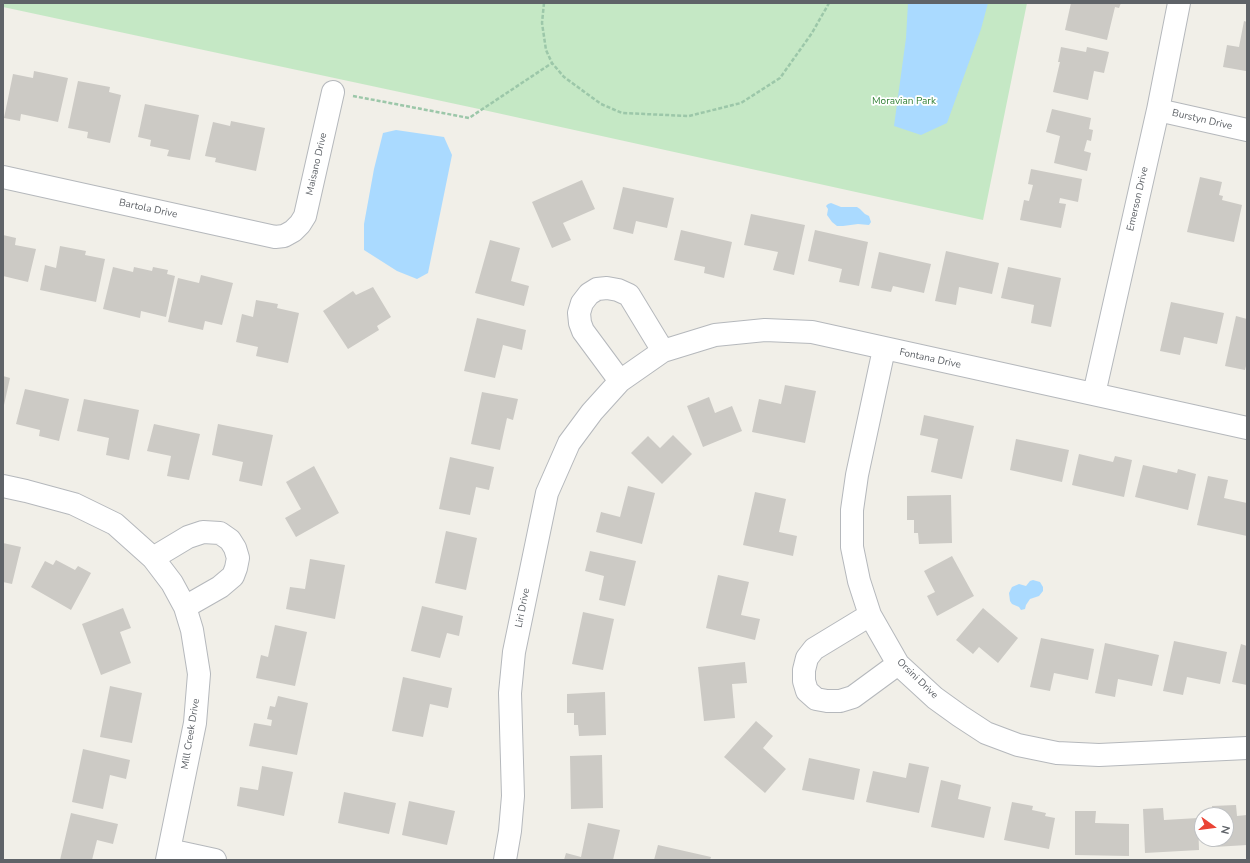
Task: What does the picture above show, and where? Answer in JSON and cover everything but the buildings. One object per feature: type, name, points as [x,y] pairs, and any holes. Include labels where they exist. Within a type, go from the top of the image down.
[{"type":"street","name":"Emerson Drive","points":[[1094,394],[1158,110],[1180,3]]},
{"type":"street","name":"Maisano Drive","points":[[293,231],[305,216],[342,94]]},
{"type":"street","name":"Burstyn Drive","points":[[1158,110],[1247,130]]},
{"type":"street","name":"Bartola Drive","points":[[3,177],[275,237],[284,236],[293,231]]},
{"type":"street","points":[[620,381],[583,331],[580,323],[579,313],[582,303],[589,294],[597,289],[606,288],[618,290],[629,295],[663,351]]},
{"type":"street","name":"Fontana Drive","points":[[620,381],[663,351],[715,335],[764,330],[812,332],[1247,428]]},
{"type":"street","name":"Orsini Drive","points":[[884,349],[857,475],[852,510],[852,547],[859,581],[870,615],[898,664],[935,698],[960,716],[986,732],[1018,745],[1057,753],[1099,755],[1247,748]]},
{"type":"street","name":"Liri Drive","points":[[505,860],[510,831],[513,796],[510,693],[514,652],[547,493],[569,443],[592,412],[620,381]]},
{"type":"street","name":"Mill Creek Drive","points":[[3,486],[74,504],[115,524],[153,558],[172,584],[185,607],[192,630],[199,674],[195,723],[168,855]]},
{"type":"street","points":[[153,558],[188,537],[203,532],[220,533],[230,540],[235,548],[238,558],[233,576],[220,588],[185,607]]},
{"type":"street","points":[[870,615],[814,650],[807,658],[804,670],[804,681],[807,691],[816,698],[827,701],[840,701],[853,697],[898,664]]},
{"type":"street","points":[[168,855],[215,860]]},
{"type":"path","points":[[544,3],[542,23],[546,50],[552,63],[564,77],[600,104],[622,113],[690,116],[741,103],[780,78],[812,33],[829,3]]},
{"type":"path","points":[[342,94],[469,118],[552,63]]},
{"type":"green space","name":"Moravian Park","points":[[3,3],[1027,3],[983,220],[479,109],[3,7]]},
{"type":"water","points":[[908,3],[988,3],[981,29],[947,123],[921,135],[894,126],[906,38]]},
{"type":"water","points":[[396,130],[444,137],[452,155],[428,273],[417,279],[397,271],[364,250],[364,224],[374,169],[383,133]]},
{"type":"water","points":[[831,203],[841,207],[857,207],[869,216],[871,222],[869,225],[858,224],[837,226],[827,215],[828,209],[826,206]]},
{"type":"water","points":[[1033,580],[1040,582],[1043,587],[1043,591],[1039,596],[1030,599],[1025,609],[1021,610],[1019,607],[1012,604],[1009,593],[1012,587],[1019,584],[1026,586]]}]
